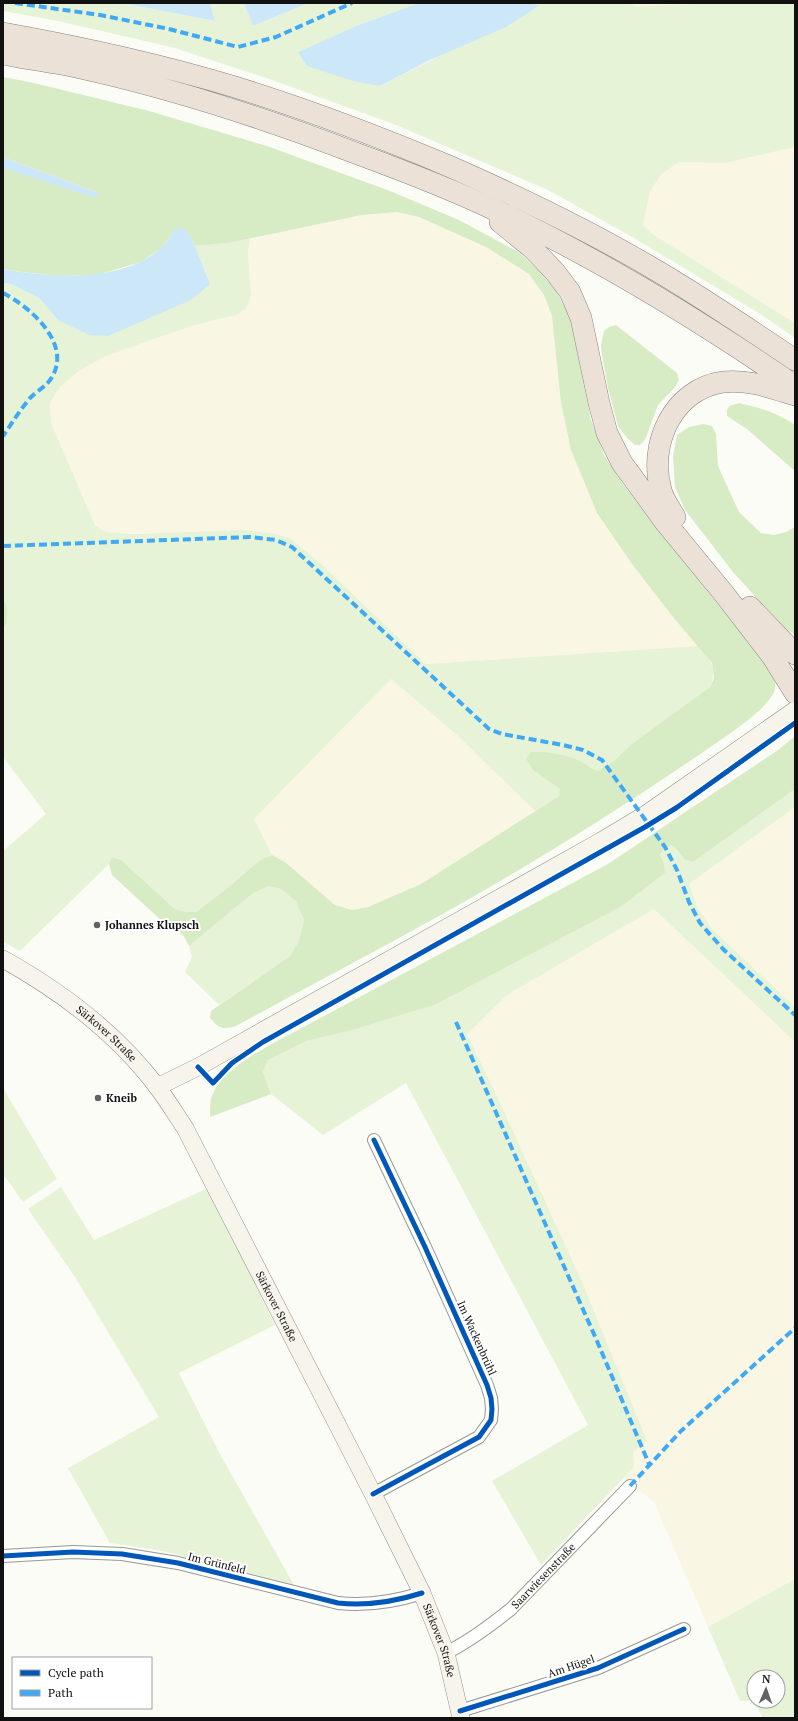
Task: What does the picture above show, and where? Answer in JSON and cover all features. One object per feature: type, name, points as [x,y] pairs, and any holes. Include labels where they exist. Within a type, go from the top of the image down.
[{"type":"highway","points":[[3,33],[76,46],[234,87],[305,110],[410,150],[503,190],[597,237],[663,274],[795,360]]},
{"type":"highway","points":[[3,54],[76,67],[229,108],[298,131],[402,170],[495,210],[589,257],[738,346],[795,386]]},
{"type":"highway","points":[[466,197],[532,248],[555,272],[570,292],[581,318],[599,404],[607,433],[622,463],[665,522],[725,594],[772,656],[795,693]]},
{"type":"highway","points":[[794,652],[734,590],[682,526],[661,492],[657,468],[659,446],[668,422],[677,408],[698,390],[715,384],[738,381],[764,386],[795,396]]},
{"type":"main road","points":[[158,1087],[198,1067],[601,841],[646,814],[795,710]]},
{"type":"main road","name":"Särkover Straße","points":[[3,959],[38,978],[88,1015],[131,1056],[158,1087],[185,1128],[373,1494],[422,1593],[446,1653],[460,1715]]},
{"type":"street","name":"Im Wackenbrühl","points":[[373,1494],[479,1437],[490,1420],[492,1409],[491,1398],[487,1385],[374,1140]]},
{"type":"street","name":"Saarwiesenstraße","points":[[446,1653],[468,1641],[511,1609],[630,1486]]},
{"type":"street","name":"Im Grünfeld","points":[[3,1556],[73,1552],[122,1554],[178,1563],[338,1603],[356,1605],[397,1601],[422,1593]]},
{"type":"street","name":"Am Hügel","points":[[460,1715],[598,1668],[684,1629]]},
{"type":"shaded area","points":[[628,3],[723,3],[636,6]]},
{"type":"shaded area","points":[[795,147],[795,323],[654,235],[643,225],[650,192],[661,174],[679,162],[725,163]]},
{"type":"shaded area","points":[[397,212],[419,217],[486,247],[529,274],[544,295],[552,316],[561,403],[571,450],[597,513],[632,564],[698,646],[426,664],[319,562],[291,539],[105,532],[95,525],[51,423],[50,403],[60,387],[80,370],[106,356],[191,326],[236,315],[251,296],[248,253],[250,239],[362,215]]},
{"type":"shaded area","points":[[391,679],[457,735],[535,811],[421,884],[368,907],[352,910],[335,905],[285,862],[272,855],[254,819]]},
{"type":"shaded area","points":[[795,807],[795,1007],[713,930],[698,909],[689,884]]},
{"type":"shaded area","points":[[654,909],[795,1042],[795,1579],[708,1627],[654,1502],[623,1478],[634,1467],[467,1034],[507,995]]},
{"type":"green space","points":[[3,3],[121,3],[215,21],[210,3],[244,3],[253,26],[309,3],[465,3],[416,4],[356,26],[298,52],[380,86],[540,5],[526,3],[628,3],[636,6],[723,3],[795,3],[795,147],[725,163],[679,162],[661,174],[650,192],[643,225],[654,235],[795,323],[795,338],[762,315],[634,238],[548,190],[396,125],[275,81],[175,48],[58,21],[3,11]]},
{"type":"green space","points":[[3,77],[149,111],[267,146],[390,191],[459,220],[520,253],[540,272],[556,291],[570,317],[591,420],[604,455],[623,484],[650,520],[771,670],[775,681],[775,686],[774,692],[769,700],[749,719],[693,759],[633,799],[510,875],[422,926],[236,1026],[222,1028],[216,1024],[210,1018],[211,1011],[290,956],[299,941],[304,920],[296,901],[281,889],[268,886],[252,894],[189,946],[183,935],[163,922],[112,875],[109,864],[112,857],[121,860],[175,909],[186,912],[196,912],[225,890],[260,860],[272,855],[285,862],[335,905],[352,910],[368,907],[421,884],[559,796],[560,789],[533,770],[526,759],[531,752],[555,753],[567,756],[581,761],[598,771],[614,761],[632,744],[710,687],[714,678],[712,663],[673,617],[632,564],[597,513],[571,450],[561,403],[552,316],[544,295],[529,274],[486,247],[419,217],[397,212],[362,215],[229,243],[195,246],[186,230],[170,237],[160,249],[141,262],[97,275],[60,276],[3,269],[3,168],[99,193],[3,157]]},
{"type":"green space","points":[[250,239],[248,253],[251,296],[246,309],[236,315],[191,326],[106,356],[80,370],[60,387],[50,403],[51,423],[95,525],[105,532],[135,534],[244,530],[276,534],[291,539],[319,562],[426,664],[698,646],[712,664],[713,674],[710,687],[633,744],[614,761],[598,771],[581,761],[567,756],[555,753],[531,752],[533,770],[561,789],[559,796],[535,811],[457,735],[391,679],[254,819],[272,855],[260,860],[225,890],[196,912],[186,912],[175,909],[121,860],[112,857],[109,864],[20,951],[3,942],[3,851],[46,814],[3,757],[3,628],[7,623],[7,606],[3,599],[3,283],[11,284],[39,298],[58,320],[210,284],[195,246],[229,243]]},
{"type":"green space","points":[[616,325],[677,373],[679,380],[675,387],[658,405],[645,440],[640,445],[635,445],[627,438],[618,426],[608,388],[601,345],[604,331],[609,327]]},
{"type":"green space","points":[[739,403],[768,411],[795,425],[795,471],[747,429],[727,416],[729,406]]},
{"type":"green space","points":[[703,424],[712,426],[716,434],[718,466],[739,512],[761,533],[774,535],[786,532],[795,527],[795,635],[782,626],[733,572],[685,510],[675,487],[673,456],[677,435],[689,427]]},
{"type":"green space","points":[[3,599],[7,606],[7,623],[3,628]]},
{"type":"green space","points":[[795,736],[795,789],[693,862],[685,860],[675,847],[671,845],[663,850],[660,855],[664,863],[665,873],[622,906],[434,1005],[349,1031],[306,1041],[268,1060],[263,1072],[271,1094],[210,1117],[211,1099],[220,1082],[251,1056],[608,864],[778,750]]},
{"type":"green space","points":[[795,789],[795,807],[689,884],[698,909],[713,930],[795,1007],[795,1042],[654,909],[507,995],[467,1034],[582,1282],[647,1441],[633,1452],[634,1467],[541,1565],[492,1481],[588,1425],[406,1083],[323,1135],[271,1094],[263,1072],[268,1060],[306,1041],[349,1031],[414,1011],[622,906],[665,873],[664,863],[660,855],[663,850],[671,845],[675,847],[685,860],[693,862]]},
{"type":"green space","points":[[268,886],[281,889],[296,900],[304,920],[299,941],[290,956],[219,1005],[185,972],[192,957],[189,946],[252,894]]},
{"type":"green space","points":[[3,1088],[57,1179],[23,1202],[3,1174]]},
{"type":"green space","points":[[61,1187],[94,1240],[208,1188],[275,1325],[179,1373],[221,1456],[294,1585],[163,1551],[110,1543],[68,1468],[159,1417],[75,1277],[28,1209]]},
{"type":"green space","points":[[795,1579],[795,1718],[763,1718],[758,1709],[786,1709],[786,1669],[746,1669],[746,1701],[740,1701],[708,1627]]},
{"type":"water","points":[[121,3],[210,3],[215,21]]},
{"type":"water","points":[[244,3],[309,3],[253,26]]},
{"type":"water","points":[[526,3],[540,5],[506,27],[430,60],[380,86],[353,81],[307,66],[298,52],[356,26],[416,4]]},
{"type":"water","points":[[3,157],[99,193],[95,198],[3,168]]},
{"type":"water","points":[[175,228],[186,229],[195,246],[210,284],[191,300],[108,336],[89,335],[58,320],[39,298],[11,284],[3,283],[3,269],[48,275],[73,275],[98,274],[122,269],[144,260],[162,247]]},
{"type":"marked path","points":[[15,3],[100,15],[169,29],[238,47],[276,37],[352,3]]},
{"type":"marked path","points":[[3,293],[14,299],[36,317],[52,339],[57,352],[57,364],[52,377],[30,398],[3,436]]},
{"type":"marked path","points":[[3,546],[250,537],[276,540],[292,547],[489,729],[502,734],[583,750],[602,760],[665,847],[677,870],[689,902],[700,923],[723,949],[795,1015]]},
{"type":"marked path","points":[[456,1022],[597,1341],[649,1464]]},
{"type":"marked path","points":[[630,1486],[681,1431],[795,1328]]},
{"type":"cycle path","points":[[198,1067],[213,1083],[232,1063],[263,1042],[645,827],[676,808],[795,723]]},
{"type":"cycle path","points":[[373,1494],[479,1437],[491,1420],[492,1409],[491,1398],[487,1385],[425,1247],[374,1140]]},
{"type":"cycle path","points":[[3,1556],[73,1552],[122,1554],[178,1563],[338,1603],[349,1604],[401,1599],[422,1593]]},
{"type":"cycle path","points":[[460,1711],[598,1668],[684,1629]]},
{"type":"place","name":"Johannes Klupsch","points":[[97,925]]},
{"type":"place","name":"Kneib","points":[[98,1098]]}]
